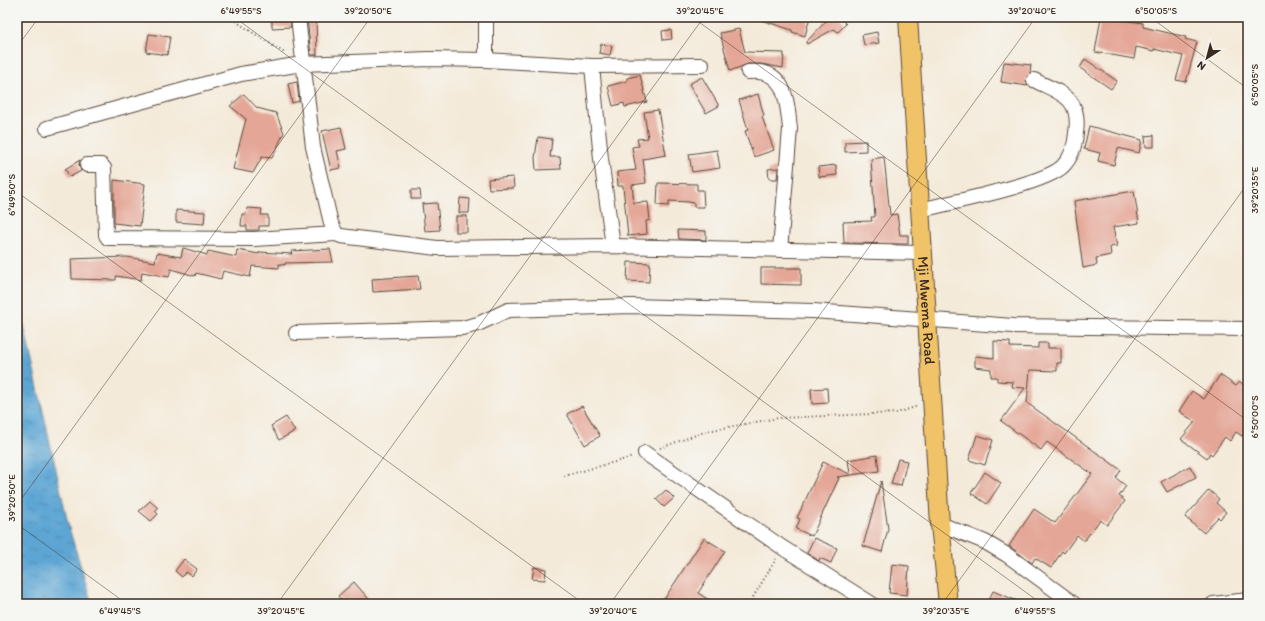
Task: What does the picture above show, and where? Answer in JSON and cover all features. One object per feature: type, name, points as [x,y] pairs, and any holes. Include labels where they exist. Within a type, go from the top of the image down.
[{"type":"main road","name":"Mji Mwema Road","points":[[908,17],[940,524],[948,604]]},
{"type":"street","points":[[298,17],[302,64],[313,146],[331,223],[336,234]]},
{"type":"street","points":[[486,17],[486,60]]},
{"type":"street","points":[[47,128],[241,74],[302,64],[429,59],[486,60],[592,66],[702,65]]},
{"type":"street","points":[[592,66],[601,159],[613,246]]},
{"type":"street","points":[[748,72],[767,72],[776,78],[785,96],[789,114],[790,129],[780,250]]},
{"type":"street","points":[[920,210],[1032,182],[1062,168],[1069,159],[1075,146],[1077,129],[1076,108],[1065,96],[1034,80]]},
{"type":"street","points":[[87,165],[101,165],[104,168],[106,234],[108,238],[254,239],[336,234],[341,236],[437,248],[613,246],[922,252]]},
{"type":"street","points":[[296,333],[462,328],[478,324],[508,310],[631,306],[805,311],[1013,326],[1248,329]]},
{"type":"street","points":[[645,453],[783,548],[872,604]]},
{"type":"street","points":[[940,524],[965,533],[990,545],[1074,604]]},
{"type":"street","points":[[1213,604],[1248,600]]},
{"type":"path","points":[[229,17],[302,64]]},
{"type":"path","points":[[564,476],[645,453],[706,431],[778,418],[897,413],[926,403],[932,397]]},
{"type":"path","points":[[749,604],[783,548]]},
{"type":"path","points":[[502,604],[513,601],[521,604]]},
{"type":"water","points":[[17,294],[69,528],[92,604],[17,604]]},
{"type":"building","points":[[307,17],[316,17],[317,55],[311,55]]},
{"type":"building","points":[[758,17],[810,17],[805,36],[792,32],[792,30],[758,19]]},
{"type":"building","points":[[830,17],[839,17],[846,24],[838,32],[834,29],[807,44],[806,42]]},
{"type":"building","points":[[1101,17],[1143,23],[1143,27],[1186,37],[1185,39],[1197,42],[1186,82],[1176,80],[1183,56],[1154,49],[1154,51],[1136,47],[1134,59],[1095,52]]},
{"type":"building","points":[[272,18],[290,18],[291,27],[272,28]]},
{"type":"building","points":[[739,29],[745,52],[784,53],[783,68],[761,64],[748,64],[730,71],[720,33]]},
{"type":"building","points":[[671,30],[672,39],[663,40],[662,31]]},
{"type":"building","points":[[877,32],[879,43],[864,45],[862,35]]},
{"type":"building","points":[[149,34],[170,37],[167,55],[146,52]]},
{"type":"building","points":[[601,44],[612,46],[610,55],[599,53]]},
{"type":"building","points":[[1085,59],[1117,81],[1111,89],[1080,68]]},
{"type":"building","points":[[1004,62],[1031,65],[1030,73],[1026,80],[1028,86],[1001,82]]},
{"type":"building","points":[[640,75],[647,102],[625,107],[624,103],[613,106],[608,86],[627,81],[627,78]]},
{"type":"building","points":[[702,77],[719,106],[706,113],[689,84]]},
{"type":"building","points":[[297,82],[299,101],[292,103],[288,84]]},
{"type":"building","points":[[244,94],[257,108],[276,113],[284,133],[272,158],[262,157],[253,173],[233,169],[246,119],[230,106]]},
{"type":"building","points":[[758,94],[764,116],[762,117],[774,150],[754,157],[745,131],[748,130],[739,100]]},
{"type":"building","points":[[658,110],[666,155],[643,159],[646,183],[632,185],[634,203],[648,202],[650,220],[646,221],[647,234],[628,236],[623,186],[618,186],[617,172],[636,170],[632,147],[639,146],[637,139],[648,138],[644,112]]},
{"type":"building","points":[[1089,126],[1142,140],[1139,153],[1118,148],[1114,165],[1098,161],[1100,153],[1084,149]]},
{"type":"building","points":[[341,127],[346,149],[337,151],[341,168],[331,170],[322,131]]},
{"type":"building","points":[[1154,135],[1154,147],[1146,147],[1145,136]]},
{"type":"building","points":[[538,137],[552,139],[550,157],[560,157],[561,169],[536,170],[535,158]]},
{"type":"building","points":[[866,141],[866,151],[845,152],[845,142]]},
{"type":"building","points":[[717,150],[720,168],[692,172],[689,154]]},
{"type":"building","points":[[884,157],[890,215],[897,214],[900,235],[908,235],[908,244],[844,243],[843,222],[872,221],[871,217],[875,217],[871,159]]},
{"type":"building","points":[[80,160],[79,165],[81,171],[70,177],[65,169]]},
{"type":"building","points":[[836,165],[837,175],[819,177],[818,167]]},
{"type":"building","points":[[778,168],[777,179],[769,179],[768,169]]},
{"type":"building","points":[[513,177],[514,188],[489,189],[488,179]]},
{"type":"building","points":[[114,180],[145,184],[140,226],[114,223]]},
{"type":"building","points":[[658,183],[697,184],[697,190],[703,190],[704,207],[694,207],[694,203],[689,202],[669,201],[669,206],[657,205]]},
{"type":"building","points":[[411,190],[420,190],[421,199],[411,199]]},
{"type":"building","points":[[1134,191],[1139,223],[1113,227],[1117,246],[1110,247],[1111,255],[1096,258],[1097,265],[1083,268],[1074,201]]},
{"type":"building","points":[[460,198],[470,199],[469,213],[459,213]]},
{"type":"building","points":[[437,203],[440,230],[425,231],[422,204]]},
{"type":"building","points":[[247,208],[262,209],[261,215],[268,215],[268,226],[259,226],[259,230],[247,230],[247,226],[241,226],[242,214],[246,214]]},
{"type":"building","points":[[176,210],[205,212],[204,224],[176,222]]},
{"type":"building","points":[[456,216],[467,216],[467,232],[456,232]]},
{"type":"building","points":[[678,230],[706,231],[706,240],[679,239]]},
{"type":"building","points":[[183,248],[207,255],[208,251],[236,257],[237,250],[259,254],[259,252],[292,254],[291,251],[330,249],[333,262],[285,263],[285,265],[279,264],[279,268],[252,266],[250,277],[223,271],[221,279],[196,273],[195,276],[171,269],[169,277],[142,272],[141,280],[116,276],[116,280],[72,279],[71,259],[127,257],[155,262],[157,253],[181,257]]},
{"type":"building","points":[[628,262],[650,263],[649,282],[627,281]]},
{"type":"building","points":[[761,268],[801,268],[801,285],[761,284]]},
{"type":"building","points":[[418,276],[420,289],[373,292],[372,279]]},
{"type":"building","points":[[994,341],[1010,342],[1010,347],[1038,348],[1038,343],[1048,343],[1048,348],[1061,348],[1061,363],[1057,363],[1057,371],[1030,370],[1027,403],[1121,470],[1116,478],[1126,486],[1119,496],[1125,501],[1107,525],[1100,520],[1084,541],[1077,535],[1064,553],[1062,551],[1051,568],[1035,558],[1032,563],[1009,546],[1034,509],[1055,523],[1092,474],[1047,442],[1041,450],[1001,421],[1025,388],[1012,387],[1013,382],[997,381],[997,377],[991,377],[991,369],[975,367],[975,356],[994,358]]},
{"type":"building","points":[[1220,375],[1236,386],[1240,382],[1248,388],[1248,428],[1242,436],[1236,432],[1230,441],[1225,437],[1212,455],[1210,453],[1207,458],[1181,439],[1195,422],[1179,411],[1192,391],[1204,399]]},
{"type":"building","points":[[827,388],[828,403],[812,404],[811,389]]},
{"type":"building","points":[[582,406],[600,436],[585,445],[567,414]]},
{"type":"building","points":[[286,417],[295,431],[279,440],[271,426]]},
{"type":"building","points":[[977,435],[993,440],[985,465],[969,460]]},
{"type":"building","points":[[877,455],[879,471],[837,477],[839,478],[812,536],[796,529],[800,519],[797,518],[823,462],[850,474],[848,460]]},
{"type":"building","points":[[898,459],[907,461],[901,486],[891,484]]},
{"type":"building","points":[[1190,466],[1196,477],[1167,492],[1161,482]]},
{"type":"building","points":[[985,472],[1001,483],[987,504],[971,493]]},
{"type":"building","points":[[881,481],[888,529],[882,552],[863,546]]},
{"type":"building","points":[[666,490],[674,498],[664,507],[656,499]]},
{"type":"building","points":[[1209,490],[1219,499],[1216,503],[1226,512],[1220,519],[1218,517],[1204,533],[1185,517]]},
{"type":"building","points":[[150,501],[158,508],[155,511],[158,514],[151,521],[139,511]]},
{"type":"building","points":[[704,538],[725,551],[698,593],[715,604],[661,604]]},
{"type":"building","points":[[814,538],[837,548],[831,563],[820,558],[819,561],[807,553]]},
{"type":"building","points":[[184,559],[197,569],[192,576],[186,572],[182,577],[175,571]]},
{"type":"building","points":[[892,564],[909,566],[907,595],[889,593]]},
{"type":"building","points":[[534,567],[546,569],[545,580],[532,579]]},
{"type":"building","points":[[354,582],[373,604],[345,604],[338,596]]},
{"type":"building","points":[[993,591],[1025,604],[987,604]]}]
